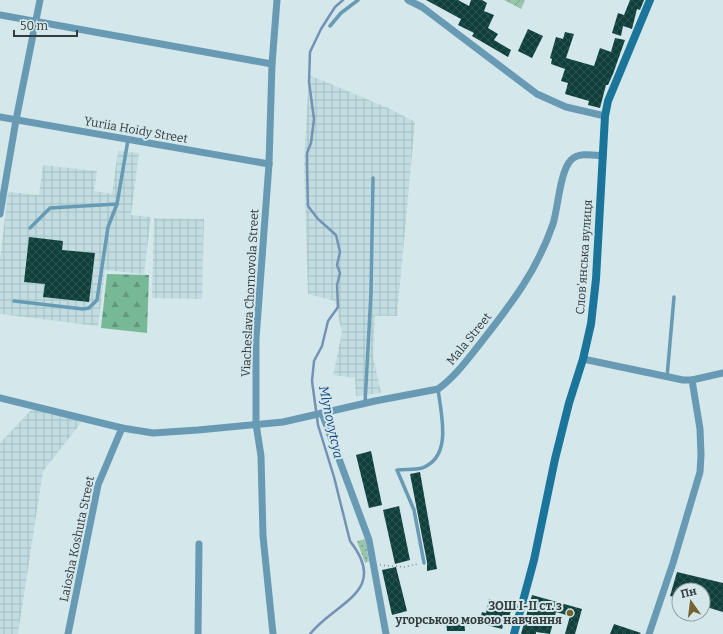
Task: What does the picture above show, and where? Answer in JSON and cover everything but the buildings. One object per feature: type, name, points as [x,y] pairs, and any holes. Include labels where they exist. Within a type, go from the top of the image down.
[{"type":"street","points":[[0,209],[40,0]]},
{"type":"street","name":"Viacheslava Chornovola Street","points":[[273,634],[263,536],[261,456],[256,424],[256,339],[269,164],[272,64],[277,0]]},
{"type":"street","points":[[408,0],[432,14],[537,94],[566,107],[605,116]]},
{"type":"street","name":"Словʼянська вулиця","points":[[514,634],[534,560],[555,459],[583,359],[591,324],[596,279],[605,116],[615,81],[650,0]]},
{"type":"street","points":[[0,15],[272,64]]},
{"type":"street","name":"Yuriia Hoidy Street","points":[[0,117],[269,164]]},
{"type":"street","name":"Mala Street","points":[[0,398],[122,428],[153,433],[283,422],[438,389],[445,385],[512,304],[536,265],[554,222],[566,166],[574,157],[581,155],[603,156]]},
{"type":"street","points":[[583,359],[667,378],[692,380],[723,373]]},
{"type":"street","points":[[649,634],[675,557],[700,472],[700,429],[692,380]]},
{"type":"street","points":[[322,413],[369,540],[386,634]]},
{"type":"street","name":"Laiosha Koshuta Street","points":[[68,634],[98,485],[122,428]]},
{"type":"street","points":[[198,634],[199,544]]},
{"type":"lane","points":[[330,26],[341,13],[358,0]]},
{"type":"lane","points":[[14,301],[83,309],[89,308],[96,300],[108,227],[117,204],[128,140]]},
{"type":"lane","points":[[365,404],[371,293],[373,178]]},
{"type":"lane","points":[[30,228],[50,208],[117,204]]},
{"type":"lane","points":[[667,378],[674,297]]},
{"type":"lane","points":[[424,563],[414,510],[397,470],[421,468],[433,462],[440,453],[443,434],[438,389]]},
{"type":"path","points":[[373,564],[404,567],[424,563]]},
{"type":"shaded area","points":[[309,75],[388,108],[415,122],[397,316],[375,316],[373,356],[381,393],[356,396],[355,378],[333,375],[342,333],[335,301],[308,294],[304,165]]},
{"type":"shaded area","points":[[118,151],[139,153],[131,215],[151,217],[144,274],[105,270],[98,326],[0,314],[0,259],[8,192],[39,195],[43,165],[97,171],[94,191],[112,194]]},
{"type":"shaded area","points":[[154,218],[204,219],[202,299],[152,298]]},
{"type":"shaded area","points":[[35,406],[84,419],[43,471],[18,634],[0,634],[0,443]]},
{"type":"green space","points":[[504,0],[525,0],[521,9]]},
{"type":"green space","points":[[107,274],[149,275],[147,333],[101,328]]},
{"type":"green space","points":[[365,539],[369,561],[365,563],[357,541]]},
{"type":"waterway","name":"Mlynovytcya","points":[[310,634],[354,595],[362,584],[364,573],[361,558],[350,541],[334,477],[318,425],[312,381],[314,361],[322,346],[328,321],[338,307],[337,285],[340,273],[337,265],[340,252],[336,235],[318,219],[308,206],[307,153],[311,143],[314,119],[309,82],[310,52],[321,29],[335,7],[343,0]]},
{"type":"place","name":"ЗОШ І-ІІ ст. з угорською мовою навчання","points":[[570,613]]}]
